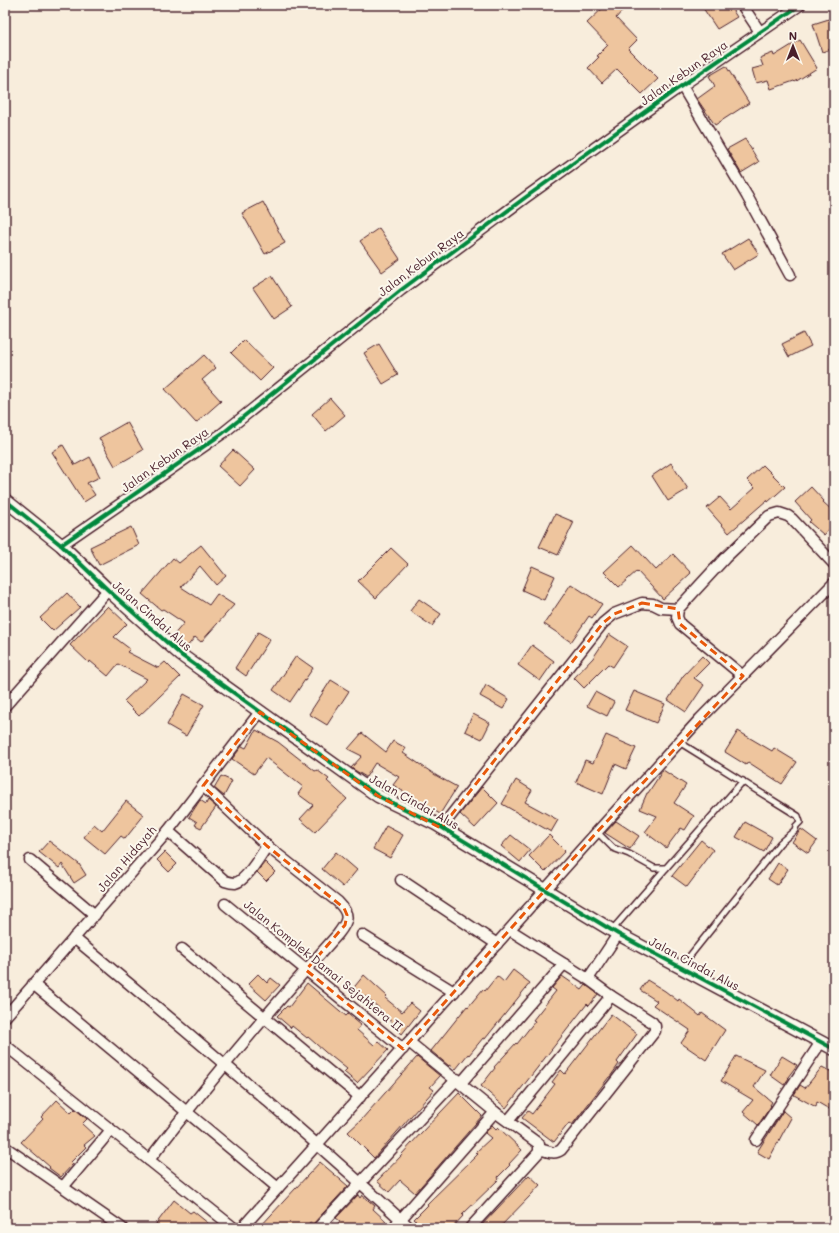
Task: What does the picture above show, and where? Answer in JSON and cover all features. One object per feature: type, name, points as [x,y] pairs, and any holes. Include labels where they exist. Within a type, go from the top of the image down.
[{"type":"street","points":[[742,5],[760,32]]},
{"type":"street","name":"Jalan Kebun Raya","points":[[61,545],[223,433],[401,290],[526,197],[682,86],[800,5]]},
{"type":"street","points":[[682,86],[743,189],[790,275]]},
{"type":"street","name":"Jalan Cindai Alus","points":[[5,500],[61,545],[108,590],[181,654],[378,796],[442,828],[615,932],[834,1049]]},
{"type":"street","points":[[743,676],[680,624],[677,617],[678,609],[725,558],[766,519],[774,514],[784,514],[792,519],[834,564]]},
{"type":"street","points":[[242,1228],[546,890],[596,832],[679,742],[834,583]]},
{"type":"street","points":[[5,706],[108,590]]},
{"type":"street","points":[[442,828],[603,623],[614,614],[642,604],[653,604],[662,608],[678,609]]},
{"type":"street","name":"Jalan Hidayah","points":[[5,1017],[168,831],[260,712]]},
{"type":"street","points":[[149,1160],[186,1112],[345,925],[347,920],[347,915],[344,908],[338,902],[267,846],[203,786]]},
{"type":"street","points":[[168,831],[225,881],[235,883],[246,876],[267,846]]},
{"type":"street","points":[[30,860],[95,915]]},
{"type":"street","points":[[401,880],[497,944]]},
{"type":"street","name":"Jalan Komplek Damai Sejahtera II","points":[[225,904],[306,970],[406,1045],[459,1081],[495,1112],[539,1144],[540,1149]]},
{"type":"street","points":[[470,1228],[539,1152],[540,1149],[553,1153],[557,1153],[561,1150],[655,1030],[655,1026],[652,1022],[611,996],[588,979],[510,930]]},
{"type":"street","points":[[588,979],[615,932]]},
{"type":"street","points":[[362,935],[454,992]]},
{"type":"street","points":[[74,938],[318,1144],[410,1228]]},
{"type":"street","points":[[182,949],[360,1096]]},
{"type":"street","points":[[318,1228],[459,1081],[564,964]]},
{"type":"street","points":[[33,984],[278,1188]]},
{"type":"street","points":[[508,1121],[611,996]]},
{"type":"street","points":[[756,1140],[820,1042]]},
{"type":"street","points":[[5,1045],[234,1228]]},
{"type":"street","points":[[394,1228],[495,1112]]},
{"type":"street","points":[[63,1187],[111,1130]]},
{"type":"street","points":[[5,1147],[39,1169],[122,1228]]},
{"type":"lane","points":[[679,742],[798,816],[800,822],[796,826],[795,830],[780,843],[680,968]]},
{"type":"lane","points":[[615,932],[666,868],[743,781]]},
{"type":"lane","points":[[596,832],[613,848],[629,854],[654,868],[666,868]]},
{"type":"highlighted area","points":[[642,603],[678,609],[680,624],[743,676],[597,832],[403,1049],[306,970],[345,925],[347,915],[344,908],[267,846],[203,786],[260,712],[378,796],[441,828],[603,623],[614,614]]},
{"type":"building","points":[[606,5],[617,5],[622,11],[616,18],[637,40],[628,49],[658,79],[642,94],[617,69],[602,83],[588,68],[608,45],[587,23]]},
{"type":"building","points":[[701,5],[729,5],[737,17],[717,29]]},
{"type":"building","points":[[832,18],[834,26],[834,48],[822,52],[813,24]]},
{"type":"building","points":[[800,40],[817,68],[795,82],[794,81],[771,89],[768,80],[756,83],[752,69],[763,66],[760,58],[773,53],[774,56]]},
{"type":"building","points":[[726,66],[749,103],[715,125],[697,99],[715,86],[709,76]]},
{"type":"building","points":[[745,139],[759,162],[741,173],[727,149]]},
{"type":"building","points":[[263,202],[285,243],[265,254],[242,213]]},
{"type":"building","points":[[379,228],[400,259],[382,272],[360,241]]},
{"type":"building","points":[[748,238],[759,254],[733,270],[722,254]]},
{"type":"building","points":[[272,276],[292,307],[274,319],[253,288]]},
{"type":"building","points":[[804,333],[811,346],[789,357],[782,344]]},
{"type":"building","points":[[244,340],[273,368],[260,381],[231,353]]},
{"type":"building","points":[[379,344],[398,375],[383,384],[364,353]]},
{"type":"building","points":[[204,355],[216,368],[202,380],[221,401],[196,423],[165,389]]},
{"type":"building","points":[[330,398],[345,415],[326,431],[312,414]]},
{"type":"building","points":[[127,422],[143,450],[115,466],[99,438]]},
{"type":"building","points":[[63,445],[75,465],[90,457],[100,477],[87,483],[95,495],[84,502],[52,452]]},
{"type":"building","points":[[233,450],[255,470],[240,486],[218,466]]},
{"type":"building","points":[[671,463],[688,489],[668,501],[652,476]]},
{"type":"building","points":[[763,465],[785,487],[768,502],[767,500],[729,533],[707,508],[720,497],[731,509],[755,488],[747,480]]},
{"type":"building","points":[[811,487],[824,501],[823,502],[834,512],[834,524],[824,535],[809,522],[811,520],[795,502]]},
{"type":"building","points":[[555,514],[574,522],[558,555],[539,547]]},
{"type":"building","points":[[131,527],[139,545],[99,565],[90,547]]},
{"type":"building","points":[[201,545],[226,576],[216,585],[200,566],[181,587],[209,605],[217,594],[234,605],[201,642],[195,637],[186,648],[172,637],[184,623],[163,609],[161,610],[142,594],[173,558],[179,563]]},
{"type":"building","points":[[633,545],[656,570],[673,554],[691,573],[663,599],[637,571],[619,587],[604,572]]},
{"type":"building","points":[[391,548],[408,564],[376,598],[358,581]]},
{"type":"building","points":[[532,566],[555,576],[544,600],[522,590]]},
{"type":"building","points":[[571,584],[602,604],[592,618],[589,616],[571,642],[544,624]]},
{"type":"building","points":[[67,593],[80,607],[53,631],[40,618]]},
{"type":"building","points":[[419,599],[441,614],[432,626],[410,611]]},
{"type":"building","points":[[108,606],[127,624],[114,637],[130,649],[127,652],[158,668],[165,662],[180,677],[139,716],[124,701],[147,679],[118,664],[108,676],[90,661],[89,663],[70,645]]},
{"type":"building","points":[[258,632],[270,639],[246,676],[235,668]]},
{"type":"building","points":[[609,634],[627,646],[613,667],[608,664],[584,688],[574,678],[593,658]]},
{"type":"building","points":[[532,645],[554,661],[540,681],[518,665]]},
{"type":"building","points":[[296,656],[313,668],[290,702],[273,690]]},
{"type":"building","points":[[702,656],[709,663],[694,678],[704,685],[686,712],[668,700],[683,676]]},
{"type":"building","points":[[331,680],[349,691],[327,725],[309,714]]},
{"type":"building","points":[[486,685],[509,699],[503,709],[480,696]]},
{"type":"building","points":[[634,691],[665,704],[656,723],[625,710]]},
{"type":"building","points":[[595,692],[614,702],[607,716],[587,706]]},
{"type":"building","points":[[184,694],[204,705],[186,736],[167,725]]},
{"type":"building","points":[[473,714],[490,723],[482,739],[465,731]]},
{"type":"building","points":[[256,730],[278,742],[315,771],[317,770],[329,779],[327,781],[347,799],[315,832],[300,819],[313,805],[298,794],[303,787],[266,758],[254,774],[232,759],[242,746],[246,748]]},
{"type":"building","points":[[738,731],[772,751],[774,748],[797,762],[782,784],[748,762],[746,765],[725,752]]},
{"type":"building","points":[[362,733],[386,752],[393,741],[406,748],[403,753],[437,776],[457,787],[440,814],[393,785],[399,777],[375,763],[366,777],[351,768],[362,756],[348,749]]},
{"type":"building","points":[[606,735],[636,748],[626,769],[615,764],[603,794],[576,782],[585,760],[593,763]]},
{"type":"building","points":[[663,770],[686,785],[674,803],[694,816],[685,830],[681,828],[666,848],[645,832],[657,816],[640,809],[647,793]]},
{"type":"building","points":[[221,776],[232,781],[224,796],[214,788]]},
{"type":"building","points":[[516,780],[532,790],[525,802],[558,820],[551,832],[502,804]]},
{"type":"building","points":[[482,787],[498,803],[475,828],[460,814]]},
{"type":"building","points":[[200,800],[206,804],[208,800],[216,807],[201,828],[195,825],[197,822],[189,817]]},
{"type":"building","points":[[126,801],[144,815],[125,839],[121,836],[105,854],[84,837],[94,824],[102,831]]},
{"type":"building","points":[[616,821],[639,836],[630,849],[605,833]]},
{"type":"building","points":[[745,822],[772,837],[764,852],[736,837]]},
{"type":"building","points":[[386,826],[403,835],[390,858],[373,849]]},
{"type":"building","points":[[801,829],[817,841],[808,853],[792,842]]},
{"type":"building","points":[[511,835],[530,850],[520,862],[501,846]]},
{"type":"building","points":[[549,835],[565,851],[545,872],[529,856]]},
{"type":"building","points":[[701,840],[713,850],[687,887],[672,876]]},
{"type":"building","points":[[49,841],[79,864],[86,875],[74,883],[62,864],[59,868],[39,852]]},
{"type":"building","points":[[165,852],[177,864],[169,872],[157,860]]},
{"type":"building","points":[[336,852],[357,870],[343,887],[322,869]]},
{"type":"building","points":[[265,862],[275,872],[266,881],[257,872]]},
{"type":"building","points":[[778,863],[788,869],[777,885],[768,879]]},
{"type":"building","points":[[513,970],[530,983],[485,1039],[483,1038],[456,1069],[450,1065],[449,1066],[431,1051],[467,1006],[468,1007],[483,989],[485,991],[497,976],[504,982]]},
{"type":"building","points":[[258,974],[267,983],[271,978],[280,985],[266,1000],[248,984]]},
{"type":"building","points":[[364,975],[387,996],[385,998],[402,1012],[410,1003],[420,1011],[402,1034],[392,1025],[393,1023],[379,1011],[380,1009],[365,996],[361,1000],[351,991]]},
{"type":"building","points":[[562,976],[582,990],[586,985],[598,994],[589,1006],[587,1004],[506,1108],[481,1086],[495,1068],[494,1067],[516,1043],[517,1044],[535,1021],[533,1020],[556,991],[552,988]]},
{"type":"building","points":[[647,980],[678,1001],[679,999],[700,1016],[702,1013],[725,1030],[706,1060],[681,1043],[690,1030],[653,1005],[657,1001],[640,990]]},
{"type":"building","points":[[307,983],[346,1016],[348,1014],[361,1025],[357,1030],[374,1045],[378,1041],[388,1050],[357,1083],[344,1072],[347,1069],[308,1037],[307,1038],[292,1026],[291,1028],[277,1016],[287,1006],[289,1007]]},
{"type":"building","points":[[611,1014],[637,1034],[617,1062],[619,1064],[610,1077],[572,1125],[569,1123],[554,1142],[522,1118],[528,1111],[532,1114],[555,1084],[552,1082],[561,1070],[565,1074]]},
{"type":"building","points":[[736,1056],[765,1070],[754,1087],[772,1102],[770,1105],[771,1106],[758,1125],[743,1112],[753,1100],[721,1081]]},
{"type":"building","points":[[782,1056],[797,1065],[784,1085],[770,1075]]},
{"type":"building","points":[[417,1057],[440,1076],[430,1087],[434,1090],[374,1158],[348,1132],[361,1120]]},
{"type":"building","points":[[822,1067],[834,1073],[834,1103],[829,1109],[817,1102],[816,1107],[794,1095],[800,1085],[805,1088]]},
{"type":"building","points":[[459,1093],[482,1116],[415,1193],[400,1180],[389,1192],[377,1181]]},
{"type":"building","points":[[57,1100],[71,1113],[75,1109],[87,1119],[82,1124],[95,1136],[84,1145],[86,1147],[71,1162],[73,1164],[61,1177],[21,1142],[43,1119],[41,1117]]},
{"type":"building","points":[[783,1111],[791,1118],[769,1159],[757,1152]]},
{"type":"building","points":[[492,1125],[496,1129],[498,1127],[522,1150],[498,1177],[499,1179],[462,1215],[463,1216],[452,1228],[423,1228],[414,1219],[428,1205],[427,1204],[478,1154],[476,1152],[491,1138],[485,1133]]},
{"type":"building","points":[[320,1162],[348,1186],[313,1224],[310,1222],[305,1228],[259,1228]]},
{"type":"building","points":[[529,1175],[540,1185],[530,1196],[499,1228],[479,1228]]},
{"type":"building","points":[[358,1195],[360,1198],[362,1195],[375,1206],[373,1209],[386,1221],[379,1228],[334,1228],[340,1221],[336,1218]]},
{"type":"building","points":[[174,1200],[190,1213],[193,1211],[214,1228],[153,1228]]},
{"type":"cycle path","points":[[61,545],[223,433],[401,290],[526,197],[674,91],[800,5]]},
{"type":"cycle path","points":[[5,500],[61,545],[108,590],[181,655],[378,796],[436,824],[618,934],[834,1049]]}]
